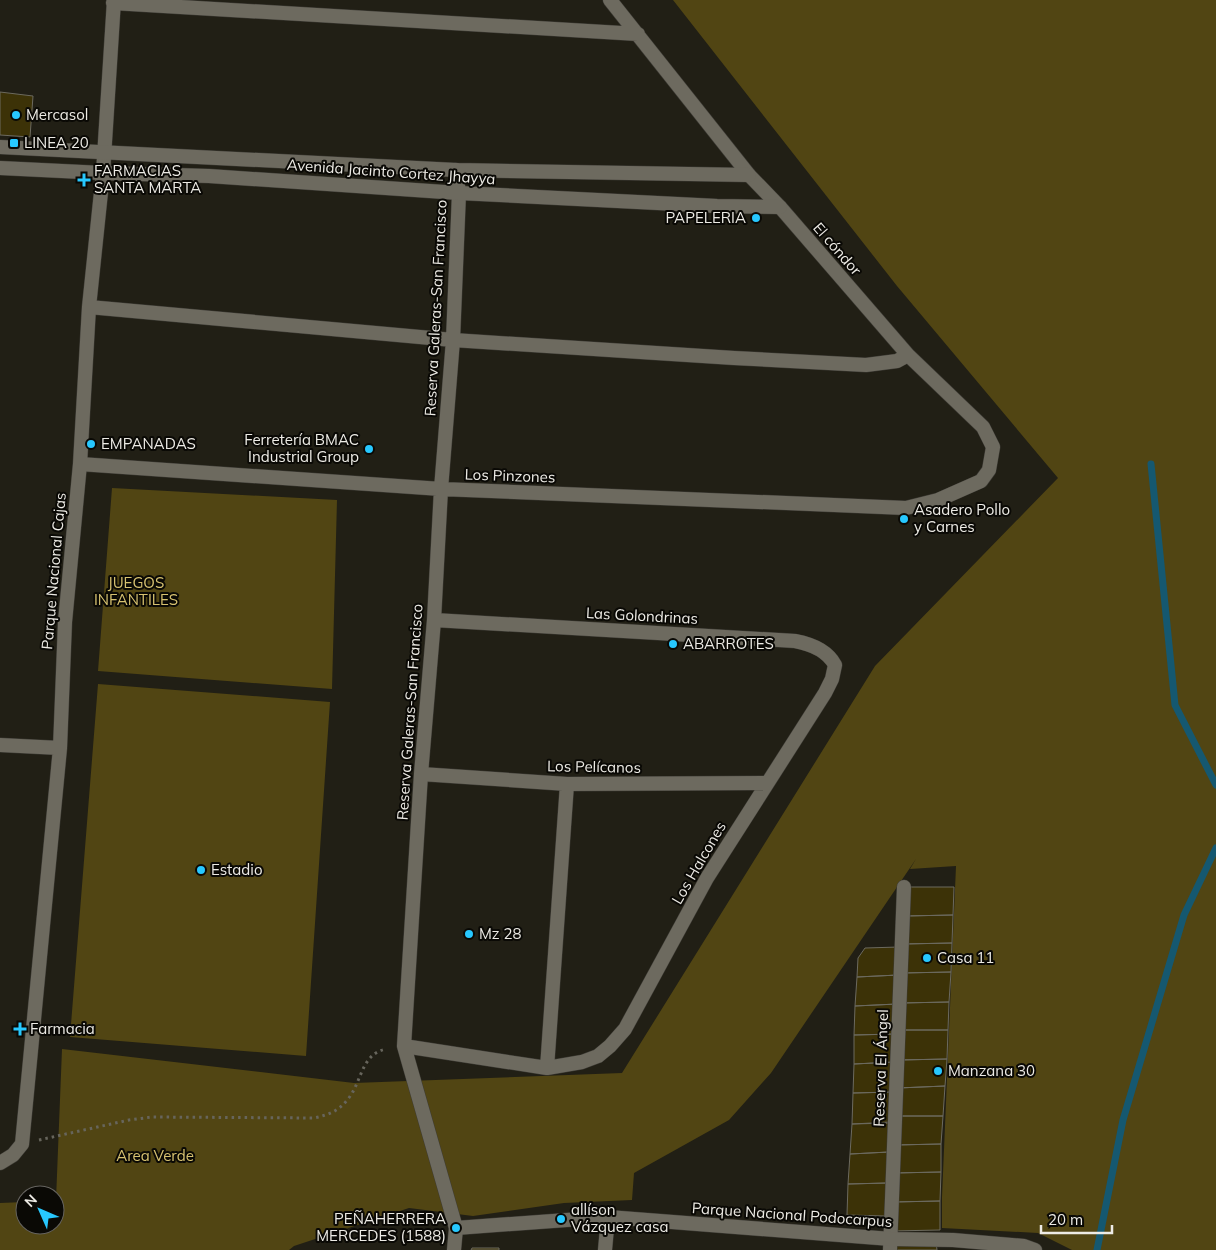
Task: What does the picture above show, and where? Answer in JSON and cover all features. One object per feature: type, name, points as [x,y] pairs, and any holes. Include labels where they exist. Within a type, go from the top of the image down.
[{"type":"street","name":"El cóndor","points":[[610,0],[749,175],[780,207],[908,355],[983,427],[993,447],[989,470],[981,481],[938,500]]},
{"type":"street","points":[[113,2],[638,34]]},
{"type":"street","name":"Parque Nacional Cajas","points":[[22,1144],[60,748],[65,622],[80,464],[88,307],[103,174],[113,2]]},
{"type":"street","name":"Avenida Jacinto Cortez Jhayya","points":[[0,147],[456,170],[749,175]]},
{"type":"street","name":"Avenida Jacinto Cortez Jhayya","points":[[0,168],[103,174],[209,176],[459,193],[717,206],[780,207]]},
{"type":"street","name":"Reserva Galeras-San Francisco","points":[[454,1250],[456,1228],[404,1046],[421,774],[434,620],[441,489],[453,340],[459,193],[456,170]]},
{"type":"street","points":[[88,307],[453,340],[734,358],[866,365],[897,361],[908,355]]},
{"type":"street","name":"Los Pinzones","points":[[80,464],[441,489],[906,508],[938,500]]},
{"type":"street","name":"Las Golondrinas","points":[[434,620],[795,641],[815,647],[826,654],[835,665],[834,670]]},
{"type":"street","name":"Los Halcones","points":[[404,1046],[547,1068],[582,1062],[598,1056],[610,1046],[625,1029],[707,878],[825,693],[834,670]]},
{"type":"street","points":[[0,744],[60,748]]},
{"type":"street","name":"Los Pelícanos","points":[[421,774],[568,784],[766,783]]},
{"type":"street","points":[[547,1068],[568,784]]},
{"type":"street","name":"Reserva El Ángel","points":[[890,1245],[904,887]]},
{"type":"street","points":[[0,1163],[13,1155],[22,1144]]},
{"type":"street","points":[[605,1250],[608,1217]]},
{"type":"street","name":"Parque Nacional Podocarpus","points":[[456,1228],[608,1217],[890,1245],[953,1240],[1024,1246],[1035,1250]]},
{"type":"path","points":[[22,1144],[129,1120],[152,1117],[314,1118],[329,1115],[349,1098],[366,1062],[371,1057],[382,1050],[404,1046]]},
{"type":"green space","name":"Area Verde","points":[[673,0],[1216,0],[1216,1250],[1072,1250],[1038,1233],[942,1228],[956,866],[910,869],[916,859],[771,1073],[729,1120],[634,1173],[632,1200],[564,1203],[473,1216],[409,1208],[294,1246],[289,1250],[0,1250],[0,1203],[15,1202],[15,1235],[65,1235],[65,1185],[57,1185],[62,1049],[354,1083],[622,1073],[875,666],[1058,478],[897,286]]},
{"type":"green space","name":"JUEGOS INFANTILES","points":[[112,488],[337,500],[332,689],[98,671]]},
{"type":"green space","name":"Estadio","points":[[98,684],[330,702],[306,1056],[70,1037]]},
{"type":"building","name":"Mercasol","points":[[0,92],[33,96],[30,137],[0,135]]},
{"type":"building","points":[[906,887],[954,887],[953,915],[905,916]]},
{"type":"building","points":[[953,915],[952,943],[903,944],[905,916]]},
{"type":"building","name":"Casa 11","points":[[952,943],[951,972],[902,973],[903,944]]},
{"type":"building","points":[[899,947],[898,975],[857,977],[858,958],[865,948]]},
{"type":"building","points":[[951,972],[949,1002],[901,1003],[902,973]]},
{"type":"building","points":[[898,975],[897,1004],[855,1006],[857,977]]},
{"type":"building","points":[[949,1002],[948,1030],[900,1030],[901,1003]]},
{"type":"building","points":[[897,1004],[895,1034],[854,1035],[855,1006]]},
{"type":"building","points":[[900,1030],[948,1030],[947,1059],[899,1060]]},
{"type":"building","points":[[895,1034],[894,1062],[854,1064],[854,1035]]},
{"type":"building","points":[[947,1059],[945,1086],[898,1088],[899,1060]]},
{"type":"building","points":[[894,1062],[893,1092],[853,1093],[854,1064]]},
{"type":"building","points":[[945,1086],[943,1116],[897,1116],[898,1088]]},
{"type":"building","points":[[893,1092],[891,1122],[852,1124],[853,1093]]},
{"type":"building","points":[[897,1116],[943,1116],[941,1144],[895,1145]]},
{"type":"building","points":[[891,1123],[889,1152],[850,1154],[852,1124]]},
{"type":"building","points":[[941,1144],[941,1172],[894,1173],[895,1145]]},
{"type":"building","points":[[889,1152],[887,1183],[848,1184],[850,1154]]},
{"type":"building","points":[[941,1172],[940,1201],[893,1202],[894,1173]]},
{"type":"building","points":[[887,1183],[886,1216],[847,1215],[848,1184]]},
{"type":"building","points":[[940,1201],[940,1230],[891,1231],[893,1202]]},
{"type":"building","points":[[936,1242],[937,1250],[891,1250],[891,1243]]},
{"type":"building","points":[[472,1248],[499,1248],[499,1250],[471,1250]]},
{"type":"waterway","points":[[1151,464],[1175,705],[1216,785]]},
{"type":"waterway","points":[[1097,1250],[1123,1120],[1184,915],[1216,848]]},
{"type":"place","name":"Mercasol","points":[[16,115]]},
{"type":"place","name":"LINEA 20","points":[[14,143]]},
{"type":"place","name":"FARMACIAS SANTA MARTA","points":[[84,180]]},
{"type":"place","name":"PAPELERIA","points":[[756,218]]},
{"type":"place","name":"EMPANADAS","points":[[91,444]]},
{"type":"place","name":"Ferretería BMAC Industrial Group","points":[[369,449]]},
{"type":"place","name":"Asadero Pollo y Carnes","points":[[904,519]]},
{"type":"place","name":"ABARROTES","points":[[673,644]]},
{"type":"place","name":"Estadio","points":[[201,870]]},
{"type":"place","name":"Mz 28","points":[[469,934]]},
{"type":"place","name":"Casa 11","points":[[927,958]]},
{"type":"place","name":"Farmacia","points":[[20,1029]]},
{"type":"place","name":"Manzana 30","points":[[938,1071]]},
{"type":"place","name":"allíson Vázquez casa","points":[[561,1219]]},
{"type":"place","name":"PEÑAHERRERA MERCEDES (1588)","points":[[456,1228]]}]
